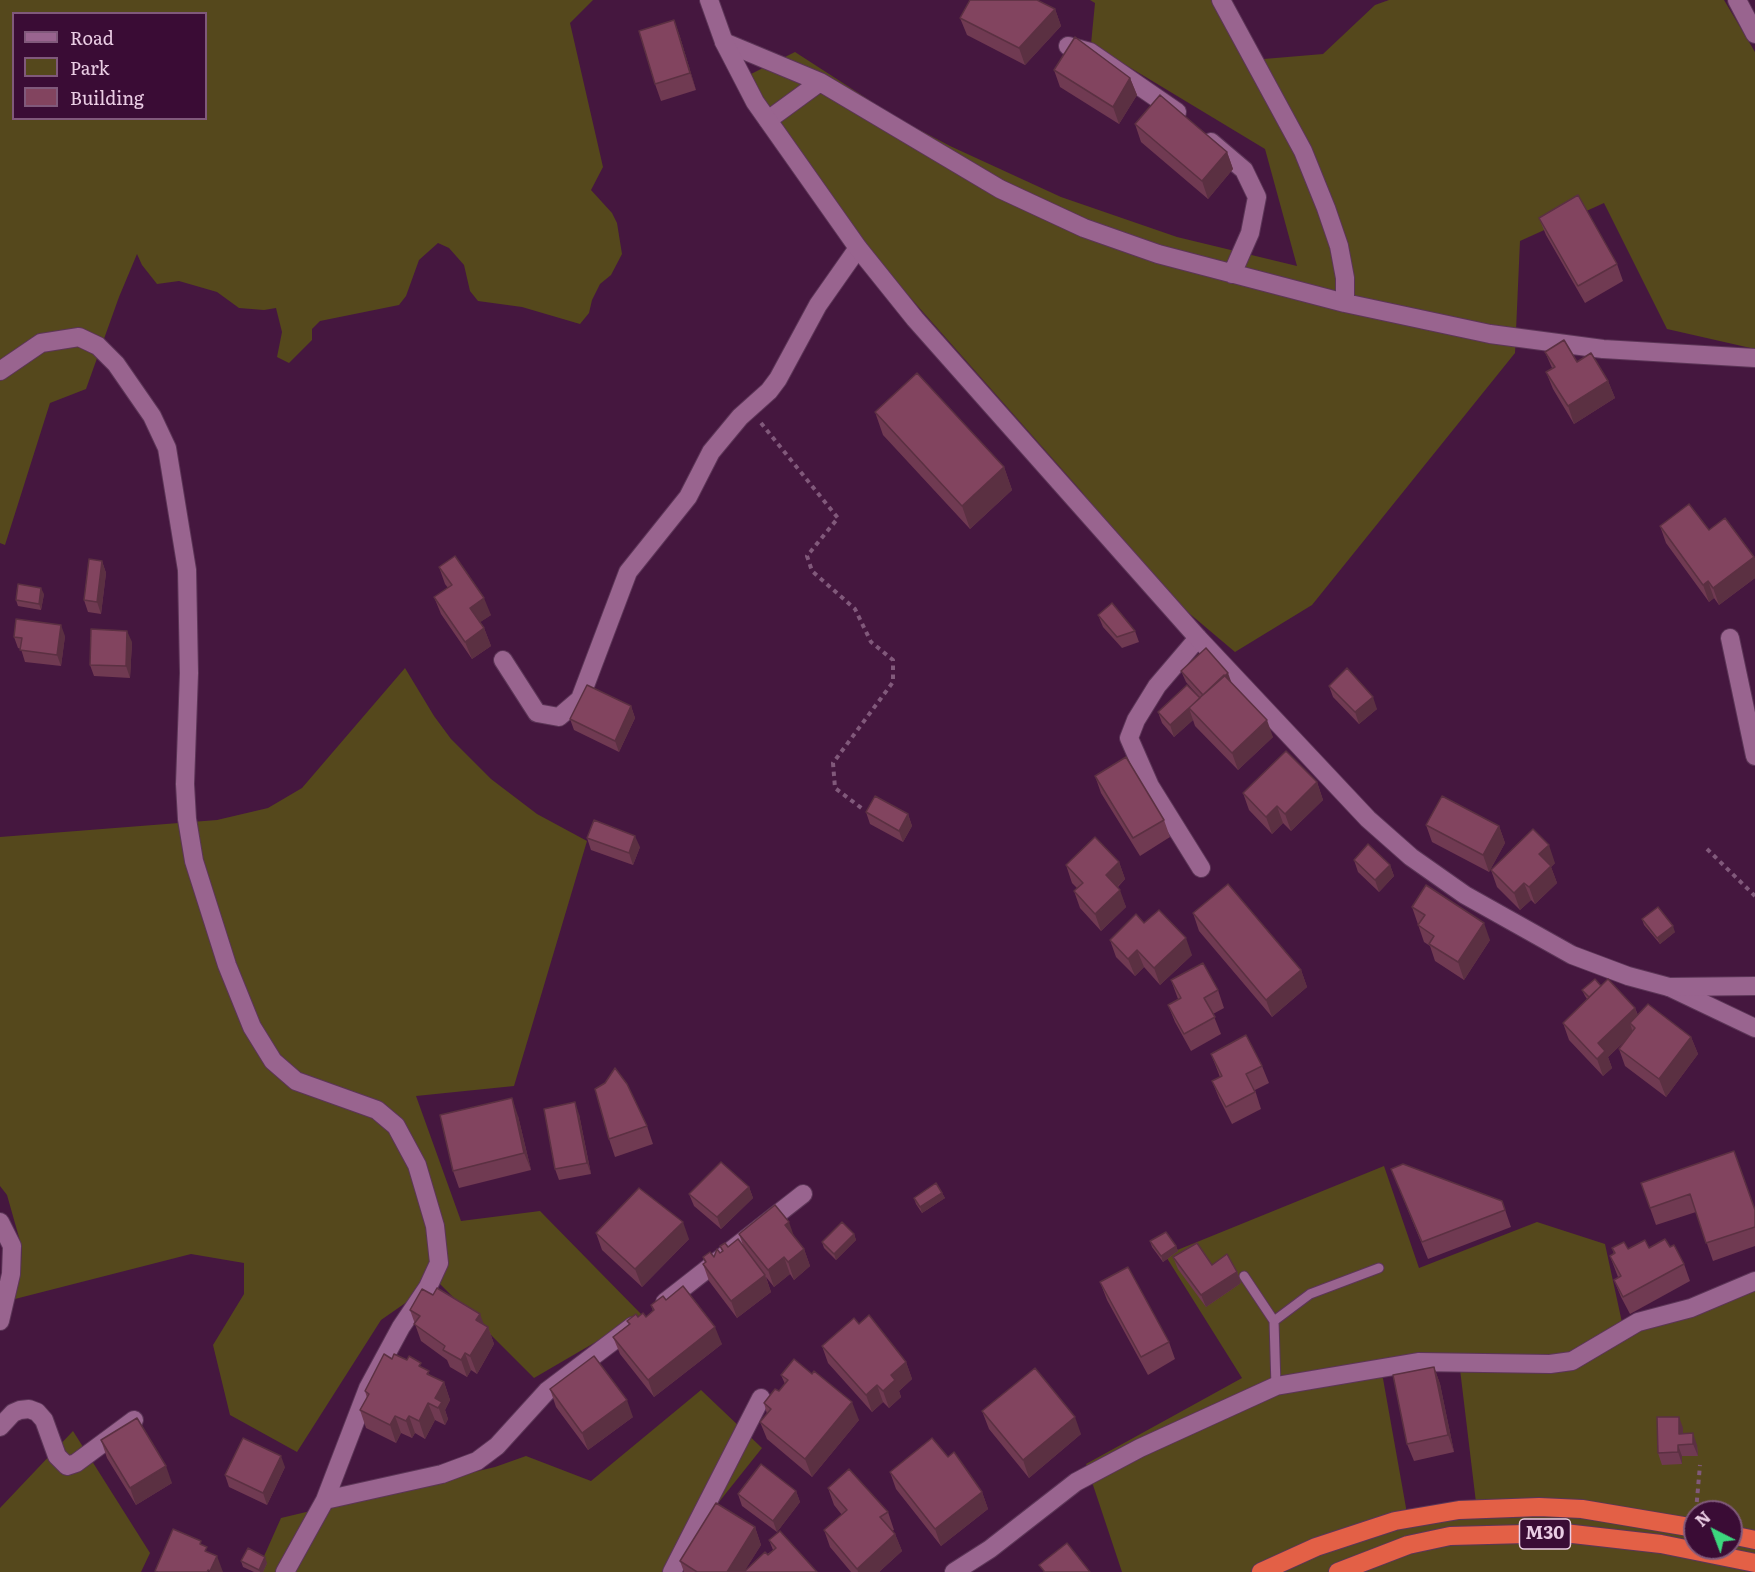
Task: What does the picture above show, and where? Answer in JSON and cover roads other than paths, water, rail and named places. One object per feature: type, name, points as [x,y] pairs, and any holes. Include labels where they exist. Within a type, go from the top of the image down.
[{"type":"highway","name":"M30","points":[[1261,1572],[1316,1547],[1395,1521],[1459,1510],[1539,1507],[1582,1509],[1683,1526]]},
{"type":"highway","name":"M30","points":[[1338,1572],[1408,1545],[1450,1536],[1564,1533],[1614,1538],[1753,1563]]},
{"type":"street","points":[[709,0],[724,42],[755,102],[858,248],[915,319],[1198,638],[1368,819],[1411,857],[1465,895],[1572,955],[1628,976],[1670,987],[1755,1028]]},
{"type":"street","points":[[1221,0],[1302,151],[1322,199],[1340,246],[1345,278],[1345,303]]},
{"type":"street","points":[[1745,5],[1755,34]]},
{"type":"street","points":[[724,42],[820,82],[999,189],[1084,228],[1178,260],[1345,303],[1490,334],[1603,349],[1755,358]]},
{"type":"street","points":[[1068,46],[1090,52],[1173,109],[1244,170],[1257,197],[1250,233],[1232,274]]},
{"type":"street","points":[[768,120],[820,82]]},
{"type":"street","points":[[503,660],[537,712],[559,717],[580,699],[628,572],[688,497],[711,452],[749,408],[770,391],[818,305],[858,248]]},
{"type":"street","points":[[0,371],[41,343],[79,337],[98,346],[116,364],[152,416],[167,447],[187,570],[189,673],[185,784],[187,819],[194,861],[227,965],[252,1027],[273,1061],[296,1081],[376,1110],[396,1126],[408,1144],[435,1226],[439,1263],[428,1287],[401,1327],[368,1388],[326,1500],[285,1572]]},
{"type":"street","points":[[1198,638],[1157,686],[1136,720],[1129,738],[1150,786],[1201,868]]},
{"type":"street","points":[[1730,638],[1755,756]]},
{"type":"street","points":[[1670,987],[1755,986]]},
{"type":"street","points":[[326,1500],[442,1474],[477,1461],[497,1446],[548,1391],[803,1194]]},
{"type":"street","points":[[0,1222],[12,1246],[10,1274],[0,1321]]},
{"type":"street","points":[[954,1572],[990,1549],[1076,1482],[1140,1448],[1276,1386],[1418,1362],[1550,1364],[1572,1361],[1638,1322],[1691,1308],[1755,1281]]},
{"type":"street","points":[[672,1572],[761,1398]]},
{"type":"street","points":[[0,1426],[13,1413],[20,1410],[29,1409],[37,1412],[44,1420],[57,1456],[67,1466],[76,1463],[134,1420]]},
{"type":"lane","points":[[1274,1321],[1310,1294],[1379,1268]]},
{"type":"lane","points":[[1244,1276],[1274,1321],[1276,1386]]}]
